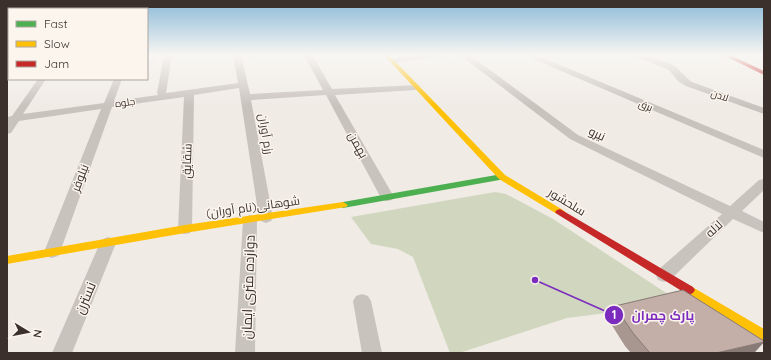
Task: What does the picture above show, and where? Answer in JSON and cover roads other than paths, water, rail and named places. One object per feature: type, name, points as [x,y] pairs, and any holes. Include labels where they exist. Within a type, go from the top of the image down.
[{"type":"street","points":[[162,93],[165,72]]},
{"type":"street","name":"رزم آوران","points":[[240,72],[246,97],[258,219]]},
{"type":"street","name":"بهمن","points":[[317,72],[387,198]]},
{"type":"street","name":"سلحشور","points":[[401,72],[502,177],[764,336]]},
{"type":"street","name":"نیرو","points":[[487,72],[574,137],[764,228]]},
{"type":"street","name":"برق","points":[[568,72],[764,154]]},
{"type":"street","name":"لادن","points":[[674,72],[689,84],[764,111]]},
{"type":"street","points":[[7,130],[11,119],[41,80]]},
{"type":"street","name":"نیلوفر","points":[[52,252],[118,80]]},
{"type":"street","name":"جلوه","points":[[11,119],[243,85]]},
{"type":"street","points":[[246,97],[415,87]]},
{"type":"street","name":"شقایق","points":[[185,229],[189,93]]},
{"type":"street","name":"شوهانی(نام آوران)","points":[[7,260],[185,229],[387,198],[502,177]]},
{"type":"street","name":"لاله","points":[[664,275],[764,183]]},
{"type":"street","name":"دوازده متری ایمان","points":[[245,353],[258,219]]},
{"type":"street","name":"نسترن","points":[[62,353],[108,242]]},
{"type":"street","points":[[362,301],[372,353]]},
{"type":"place","name":"پارک چمران","points":[[535,280]]}]
